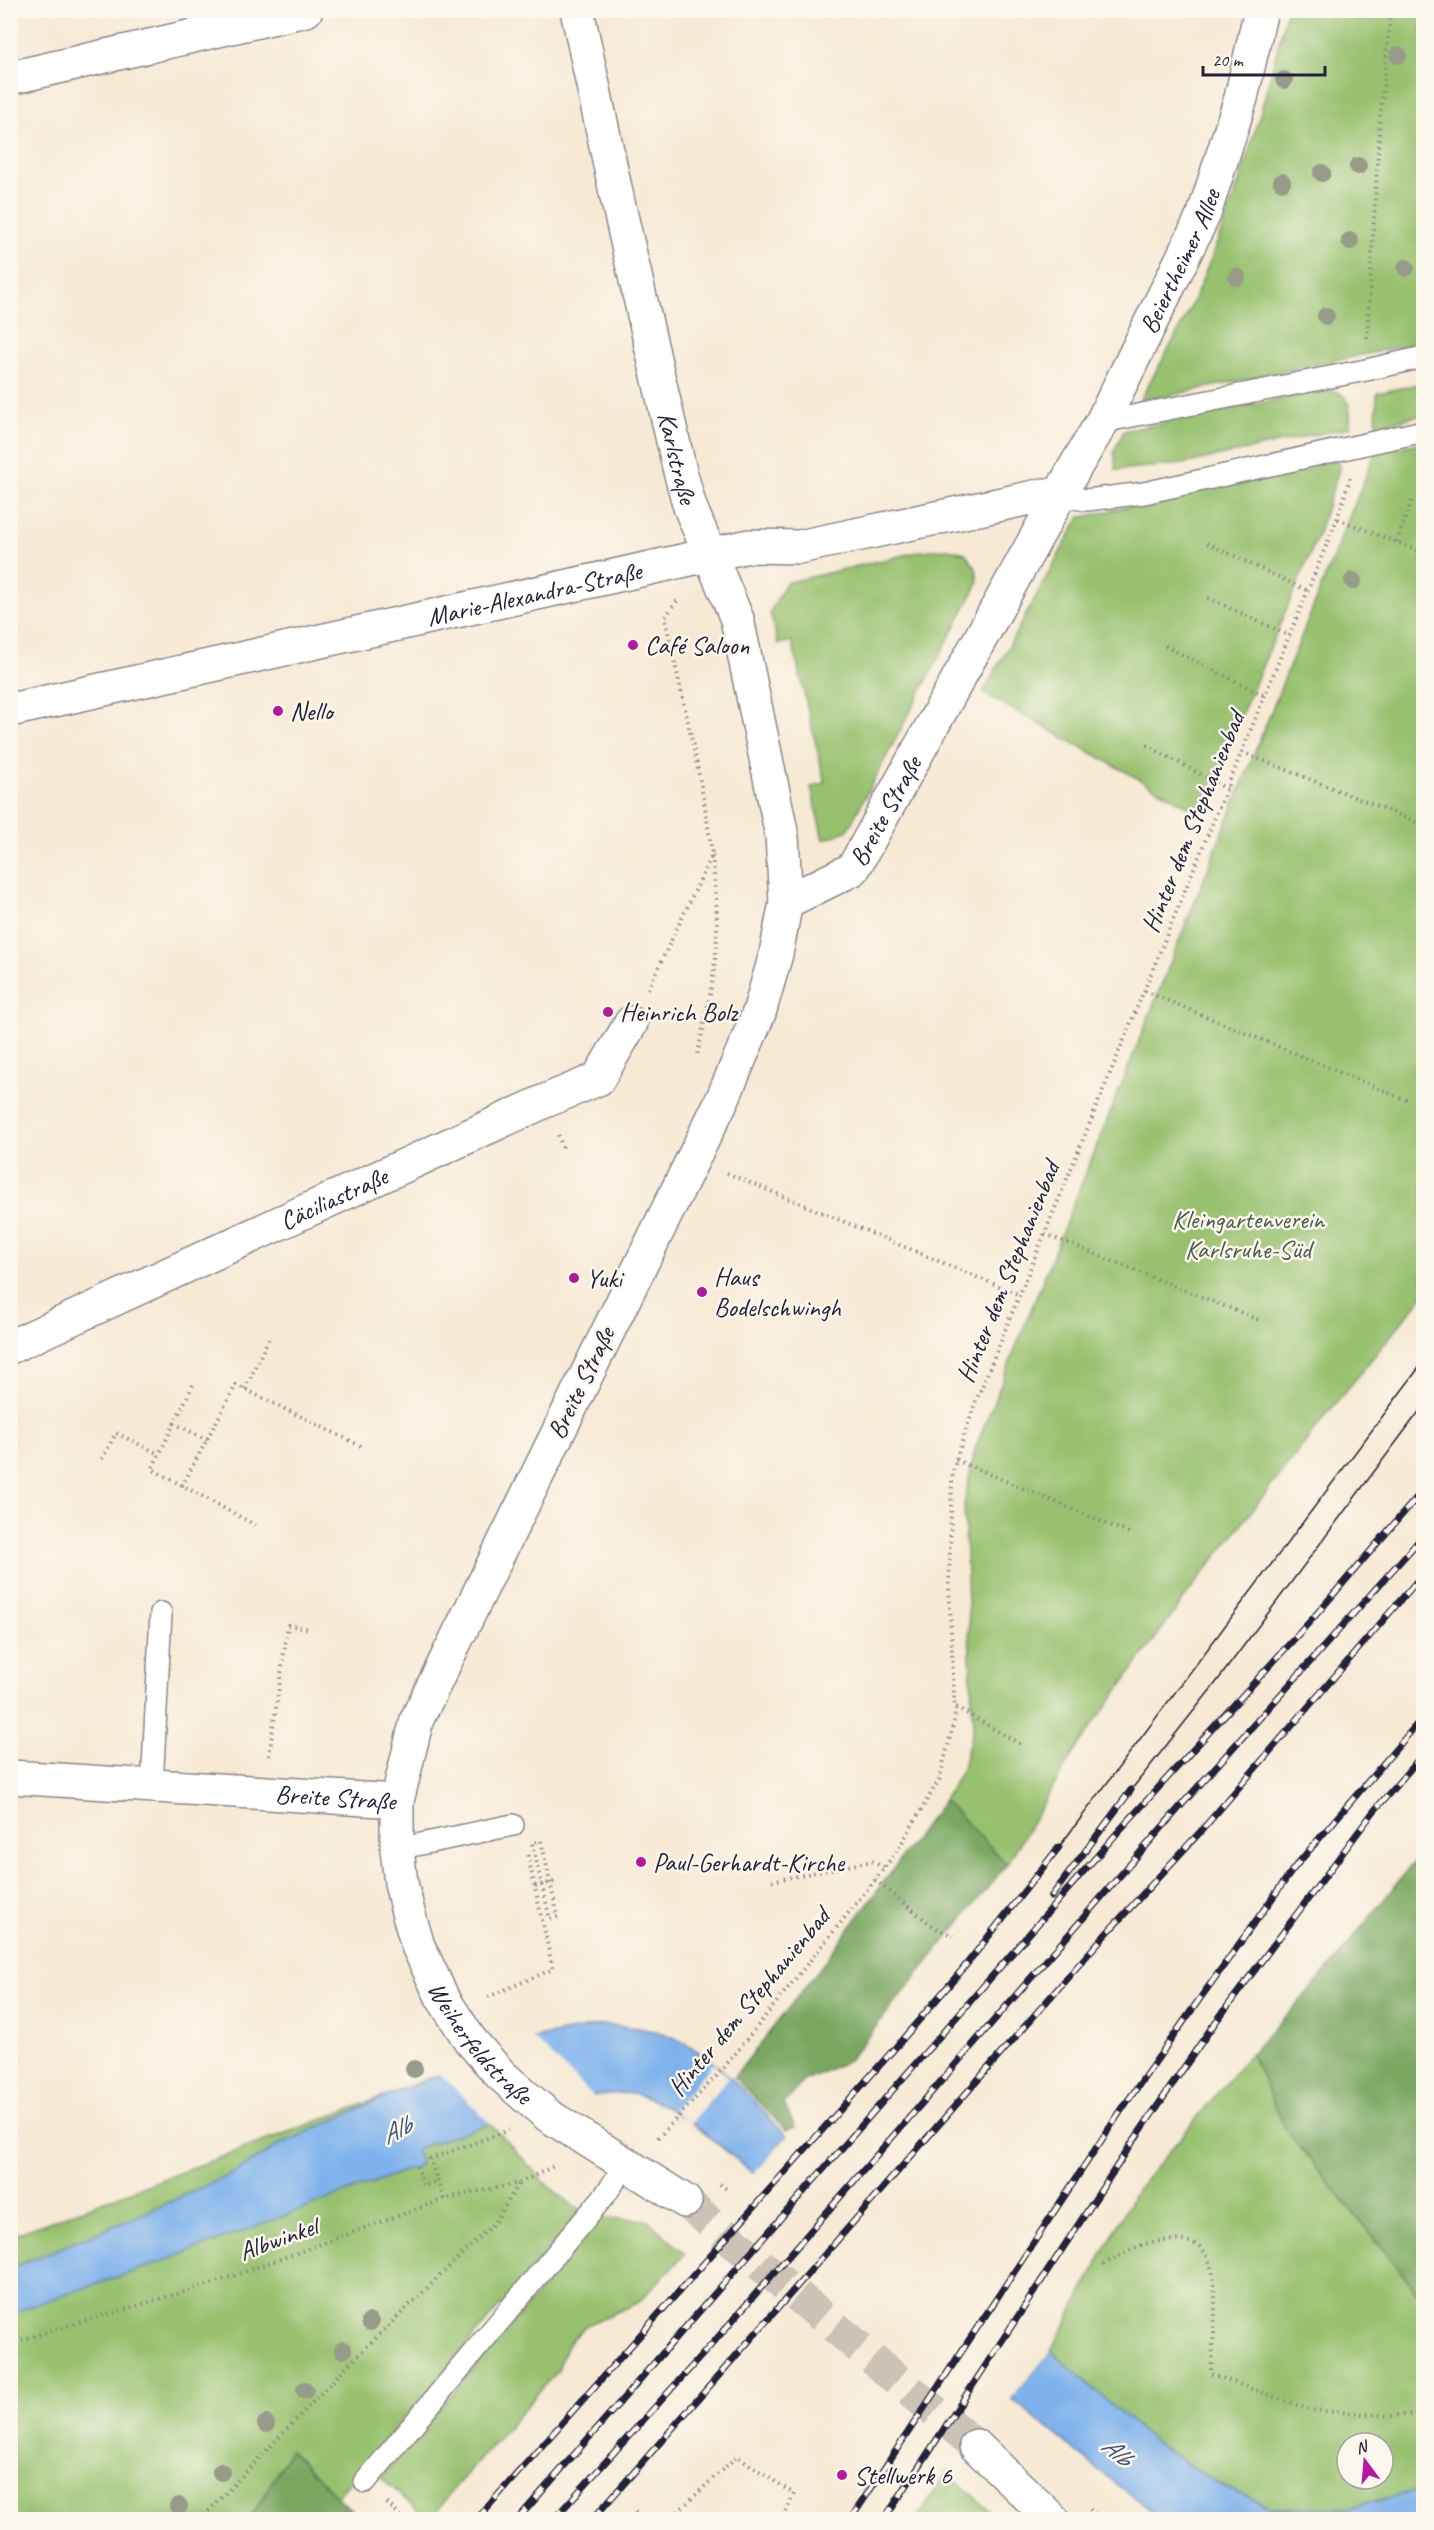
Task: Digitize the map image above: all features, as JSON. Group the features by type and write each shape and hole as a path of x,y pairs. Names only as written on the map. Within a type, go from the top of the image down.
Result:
{"street":[{"path":"10,78 306,10"},
{"name":"Karlstraße","path":"577,10 618,202 680,471 690,507 737,619 782,836 786,902"},
{"name":"Beiertheimer Allee","path":"1060,496 1102,422 1204,214 1240,98 1261,10"},
{"name":"Marie-Alexandra-Straße","path":"10,710 749,546 799,547 1044,495 1060,496"},
{"name":"Breite Straße","path":"10,1776 397,1801 417,1719 432,1684 723,1098 759,1013 776,954 786,902 853,869 1060,496"},
{"name":"Cäciliastraße","path":"10,1347 598,1078 631,1023"},
{"name":"Weiherfeldstraße","path":"397,1801 397,1849 401,1883 418,1946 442,1997 462,2029 501,2075 546,2114 685,2201"},
{"path":"976,2446 1053,2520"}],"lane":[{"path":"1102,422 1424,357"},
{"path":"1060,496 1087,500 1144,493 1424,431"},
{"path":"152,1786 161,1613"},
{"path":"397,1849 513,1825"},
{"path":"365,2482 605,2195 627,2163"}],"path":[{"path":"1366,370 1380,118 1391,10"},
{"name":"Hinter dem Stephanienbad","path":"657,2139 722,2070 875,1880 897,1851 939,1780 955,1718 949,1584 952,1478 956,1460 974,1406 1146,992 1337,519 1360,445"},
{"path":"1397,542 1412,499"},
{"path":"1337,519 1424,553"},
{"path":"1207,543 1308,591"},
{"path":"696,1059 710,1001 717,924 713,852 665,616 711,555"},
{"path":"1208,598 1290,636"},
{"path":"1165,646 1265,696"},
{"path":"1147,745 1227,789"},
{"path":"1242,752 1424,825"},
{"path":"631,1023 713,852"},
{"path":"1146,992 1411,1102"},
{"path":"692,1159 1020,1295"},
{"path":"1045,1233 1259,1320"},
{"path":"245,1389 269,1338"},
{"path":"193,1385 152,1469 258,1526"},
{"path":"182,1486 236,1385 363,1448"},
{"path":"174,1423 207,1440"},
{"path":"102,1459 116,1433 159,1454"},
{"path":"956,1460 1129,1533"},
{"path":"264,1793 288,1626 311,1629"},
{"path":"955,1706 1020,1744"},
{"path":"532,1843 550,1919 558,1917 541,1841"},
{"path":"482,2000 553,1969 527,1853"},
{"path":"772,1881 872,1861 884,1868"},
{"path":"875,1880 934,1927 953,1936"},
{"path":"535,1886 558,1881"},
{"path":"444,2199 430,2159 489,2138"},
{"name":"Albwinkel","path":"10,2343 214,2283 444,2199 519,2183 557,2165"},
{"path":"417,2166 424,2186 438,2181"},
{"path":"200,2520 348,2366 495,2222 519,2183"},
{"path":"1103,2264 1147,2243 1170,2240 1190,2242 1203,2249 1211,2267 1215,2292 1210,2373 1311,2410 1392,2416 1424,2413"},
{"path":"669,2520 737,2456 794,2494 782,2520"},
{"path":"394,2510 404,2520"},
{"path":"635,2511 646,2520"}],"green space":[{"path":"1287,10 1423,11 1423,342 1139,402 1185,318 1221,234 1268,86"},
{"path":"1423,383 1423,415 1376,425 1377,393"},
{"path":"1324,390 1339,393 1347,400 1350,427 1183,464 1116,470 1114,451 1124,431"},
{"name":"Kleingartenverein Karlsruhe-Süd","path":"1423,442 1423,1296 1328,1413 1188,1593 1077,1747 1007,1864 944,1800 963,1767 973,1729 964,1505 975,1449 1375,453"},
{"path":"1331,459 1338,461 1339,469 1318,535 1200,813 983,693 1079,518"},
{"path":"948,549 965,553 976,568 978,583 847,831 823,840 811,787 825,783 792,641 778,644 770,612 786,583 921,551"},
{"path":"944,1800 1007,1864 848,2061 803,2081 784,2104 795,2127 786,2130 734,2077 827,1959"},
{"path":"1423,1851 1423,2299 1286,2130 1251,2053 1321,1978"},
{"path":"1251,2053 1286,2130 1423,2299 1423,2489 1349,2508 1273,2508 1221,2486 1155,2443 1051,2351 1136,2191"},
{"path":"440,2075 499,2133 548,2186 581,2211 337,2497 290,2451 255,2511 246,2519 11,2520 11,2236"},
{"path":"602,2218 647,2220 685,2254 638,2303 586,2325 566,2347 558,2370 450,2493 432,2519 426,2519 381,2477"},
{"path":"290,2450 360,2519 246,2519 255,2511"},
{"path":"947,2472 998,2519 917,2519"}],"water":[{"name":"Alb","path":"601,2025 624,2026 662,2033 698,2051 730,2077 787,2136 754,2174 687,2120 642,2096 623,2093 566,2102 499,2120 421,2147 416,2150 420,2164 417,2166 153,2265 11,2313 11,2268 232,2174 281,2144 400,2090 533,2038"},
{"name":"Alb","path":"1051,2351 1155,2443 1221,2486 1273,2508 1349,2508 1423,2489 1423,2519 1164,2519 1122,2489 1011,2398"}],"pier":[{"path":"531,2036 595,2098 492,2125 438,2072"},
{"path":"713,2063 729,2077 690,2124 673,2110"},
{"path":"789,2134 789,2138 756,2176 752,2176"},
{"path":"1048,2349 1051,2351 1009,2401 1009,2396"}],"tunnel":[{"path":"685,2201 976,2446"}],"tram line":[{"path":"1059,1847 1424,1361"},
{"path":"1131,1790 1215,1684 1424,1405"}],"railway":[{"path":"517,2520 1118,1832 1314,1617 1424,1489"},
{"path":"553,2520 712,2344 1186,1800 1424,1535"},
{"path":"592,2520 1104,1936 1201,1831 1424,1573"},
{"path":"850,2520 1122,2109 1201,1997 1294,1868 1424,1716"},
{"path":"884,2520 1132,2143 1212,2027 1374,1811 1424,1753"},
{"path":"1051,1897 1131,1790"},
{"path":"476,2520 895,2048 962,1970 1059,1847"}],"place":[{"name":"Café Saloon","path":"633,645"},
{"name":"Nello","path":"278,711"},
{"name":"Heinrich Bolz","path":"608,1012"},
{"name":"Yuki","path":"574,1278"},
{"name":"Haus Bodelschwingh","path":"702,1292"},
{"name":"Paul-Gerhardt-Kirche","path":"641,1862"},
{"name":"Stellwerk 6","path":"842,2475"}]}
